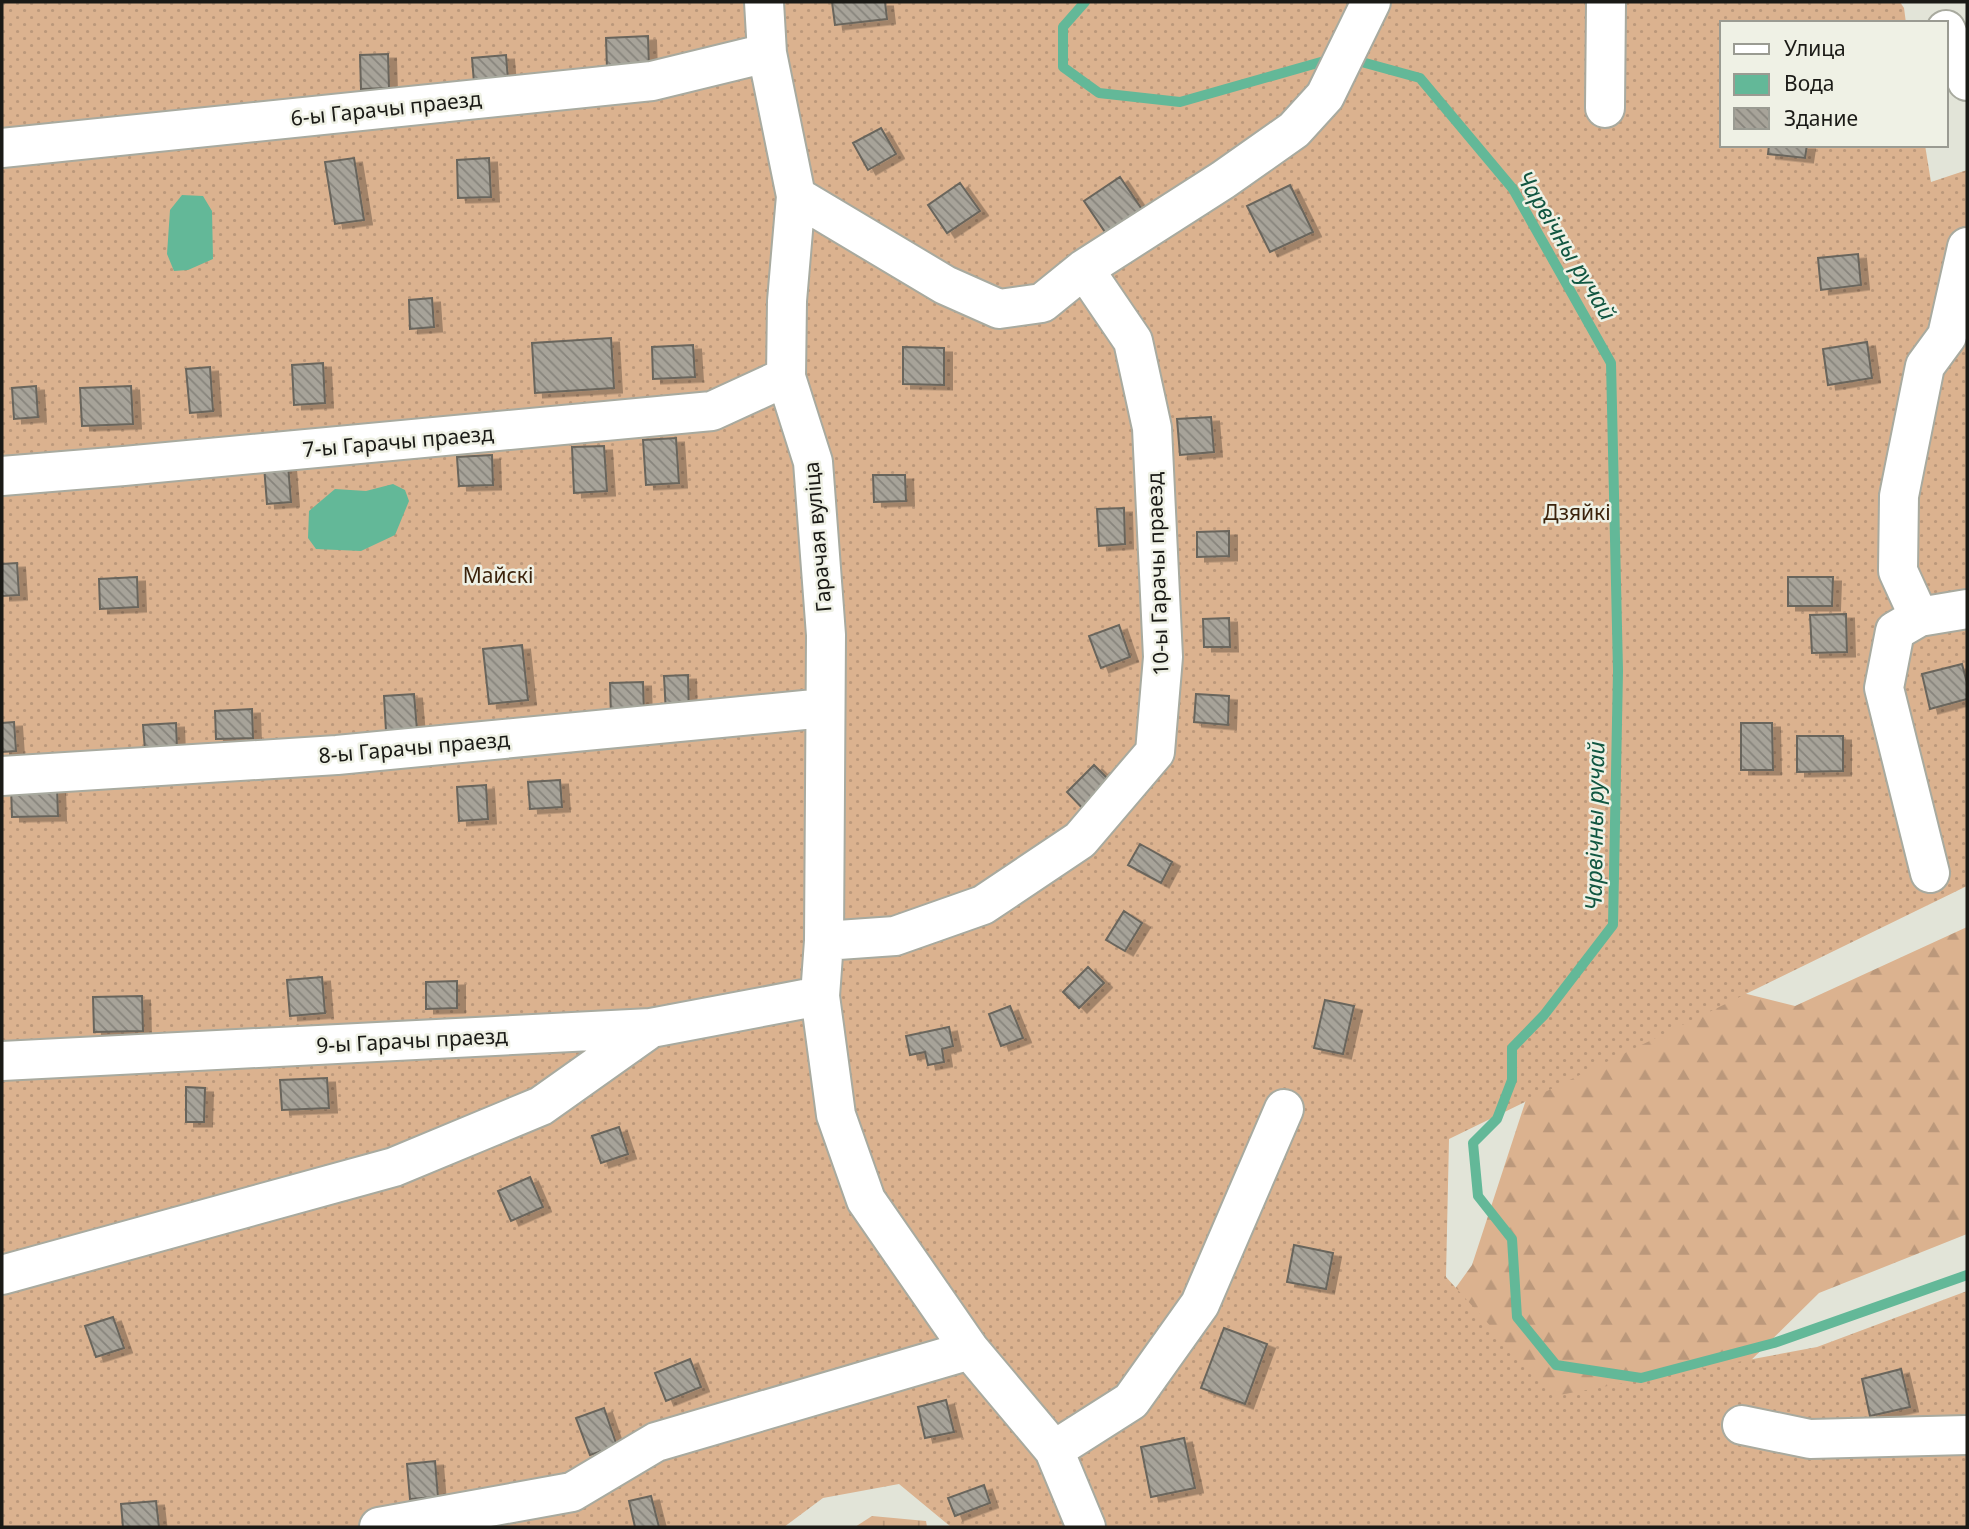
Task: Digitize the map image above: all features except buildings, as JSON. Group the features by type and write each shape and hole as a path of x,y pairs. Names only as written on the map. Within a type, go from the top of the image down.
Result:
{"street":[{"name":"Гарачая вуліца","path":"764,2 767,53 796,195 787,301 786,377 813,462 825,635 824,941 820,996 836,1115 866,1200 971,1350 1054,1450 1086,1527"},
{"path":"796,195 944,285 999,309 1042,303 1084,269 1223,180 1294,130 1325,96 1371,2"},
{"path":"1605,108 1606,2"},
{"path":"1934,2 1942,21"},
{"path":"1949,2 1967,15"},
{"path":"1948,35 1967,80"},
{"name":"6-ы Гарачы праезд","path":"2,148 652,81 767,53"},
{"path":"1919,617 1898,571 1899,496 1925,366 1947,336 1967,247"},
{"name":"10-ы Гарачы праезд","path":"824,941 895,936 983,905 1080,840 1155,752 1163,657 1152,428 1133,341 1084,269"},
{"name":"7-ы Гарачы праезд","path":"2,476 712,411 786,377"},
{"path":"1930,873 1884,688 1895,631 1919,617 1967,609"},
{"name":"8-ы Гарачы праезд","path":"2,776 337,755 825,708"},
{"name":"9-ы Гарачы праезд","path":"2,1061 651,1028 820,996"},
{"path":"2,1275 394,1167 541,1106 651,1028"},
{"path":"1054,1450 1131,1401 1200,1304 1284,1109"},
{"path":"379,1527 572,1492 656,1442 971,1350"},
{"path":"1742,1425 1810,1439 1967,1435"}],"green space":[{"path":"2,2 1900,2 1906,21 1720,21 1720,147 1925,147 1931,182 1967,170 1967,886 1449,1139 1446,1277 1554,1396 1817,1347 1967,1291 1967,1527 951,1527 899,1484 823,1498 784,1527 2,1527"},
{"path":"1967,927 1967,1234 1819,1293 1726,1385 1596,1449 1432,1321 1472,1265 1537,1066 1695,981 1795,1006"},
{"path":"872,1516 926,1521 927,1527 855,1527"}],"water":[{"path":"182,195 203,196 212,211 213,259 188,270 174,271 167,254 170,210"},
{"path":"393,484 405,490 409,501 395,535 361,551 316,549 308,538 309,511 335,489 366,491"}],"waterway":[{"name":"Чарвічны ручай","path":"1085,2 1063,27 1063,67 1099,93 1180,102 1328,60"},
{"name":"Чарвічны ручай","path":"1358,61 1420,78 1513,189 1611,363 1618,671 1613,925 1544,1015 1512,1048 1512,1080 1497,1119 1473,1143 1478,1196 1512,1239 1517,1317 1556,1365 1641,1378 1774,1343 1967,1275"}],"park label":[{"name":"Дзяйкі","path":"1577,512"},
{"name":"Майскі","path":"498,575"}]}
